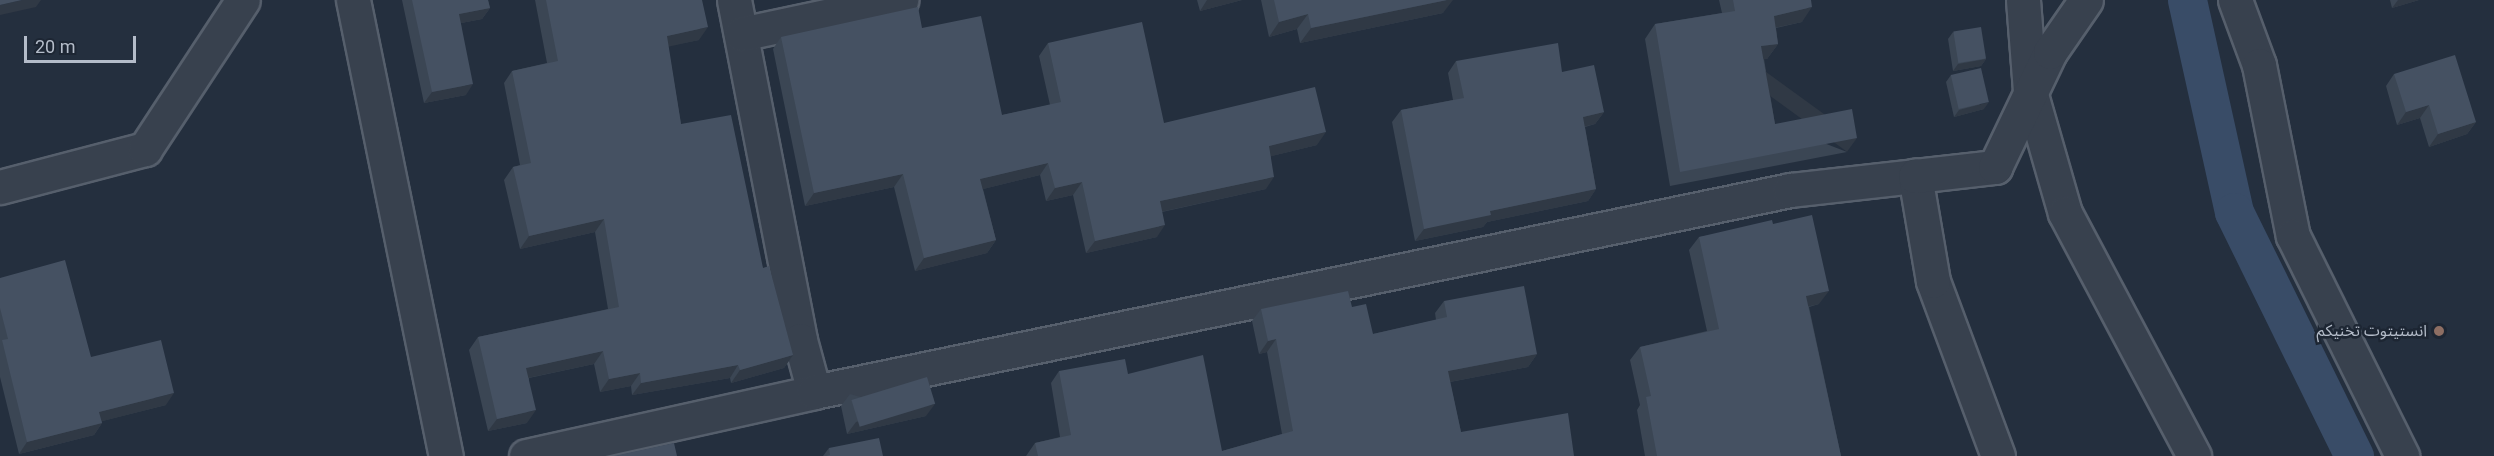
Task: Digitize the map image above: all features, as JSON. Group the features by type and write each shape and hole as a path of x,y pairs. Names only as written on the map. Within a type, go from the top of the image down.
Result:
{"street":[{"path":"0,187 145,149 243,0"},
{"path":"352,0 446,456"},
{"path":"734,0 800,340 814,392"},
{"path":"741,34 901,0"},
{"path":"2023,0 2030,91 2065,213 2194,456"},
{"path":"526,456 814,392 1791,190 1995,167 2050,52 2086,0"},
{"path":"2235,0 2259,65 2293,236 2403,456"},
{"path":"1915,176 1933,281 1998,456"}],"building":[{"path":"0,0 22,0 0,5"},
{"path":"412,0 488,0 490,8 459,14 473,84 432,92"},
{"path":"546,0 702,0 708,27 667,36 681,124 731,115 763,268 769,266 793,355 740,370 738,365 641,383 640,373 609,379 603,351 526,368 536,410 497,419 478,337 619,307 604,219 529,236 513,167 531,163 512,71 558,61"},
{"path":"1274,0 1447,0 1311,28 1308,14 1279,22"},
{"path":"1733,0 1811,0 1812,7 1774,16 1778,44 1761,46 1775,124 1852,109 1857,138 1680,172 1655,24 1735,11"},
{"path":"918,7 922,28 981,16 1002,115 1061,102 1048,43 1142,22 1164,123 1315,87 1326,132 1269,146 1274,177 1160,201 1165,225 1095,241 1082,182 1055,188 1048,163 980,179 996,240 924,258 903,174 814,193 781,37"},
{"path":"1981,27 1986,59 1958,63 1953,31"},
{"path":"1558,43 1562,72 1594,65 1604,112 1583,117 1596,189 1490,211 1491,215 1424,229 1401,110 1464,98 1456,61"},
{"path":"2455,55 2476,122 2438,134 2429,105 2406,112 2394,74"},
{"path":"1981,68 1989,102 1959,109 1951,75"},
{"path":"1812,215 1829,291 1806,296 1841,456 1657,456 1646,397 1651,396 1640,347 1719,329 1699,237 1772,220 1773,224"},
{"path":"65,260 91,357 161,340 174,393 99,412 102,423 27,442 2,340 8,339 0,308 0,278"},
{"path":"1524,286 1537,354 1448,371 1461,432 1568,413 1574,456 1038,456 1035,443 1071,435 1059,371 1125,359 1128,374 1203,355 1222,451 1293,431 1276,339 1268,341 1261,309 1348,291 1352,307 1366,304 1373,334 1447,317 1444,301"},
{"path":"927,377 935,404 860,427 851,400"},
{"path":"879,438 883,456 826,456 830,455 829,448"},
{"path":"674,443 677,456 614,456"}],"waterway":[{"path":"2187,0 2234,212 2354,456"}],"place":[{"name":"انستیتوت تخنیکم","path":"2439,331"}]}
